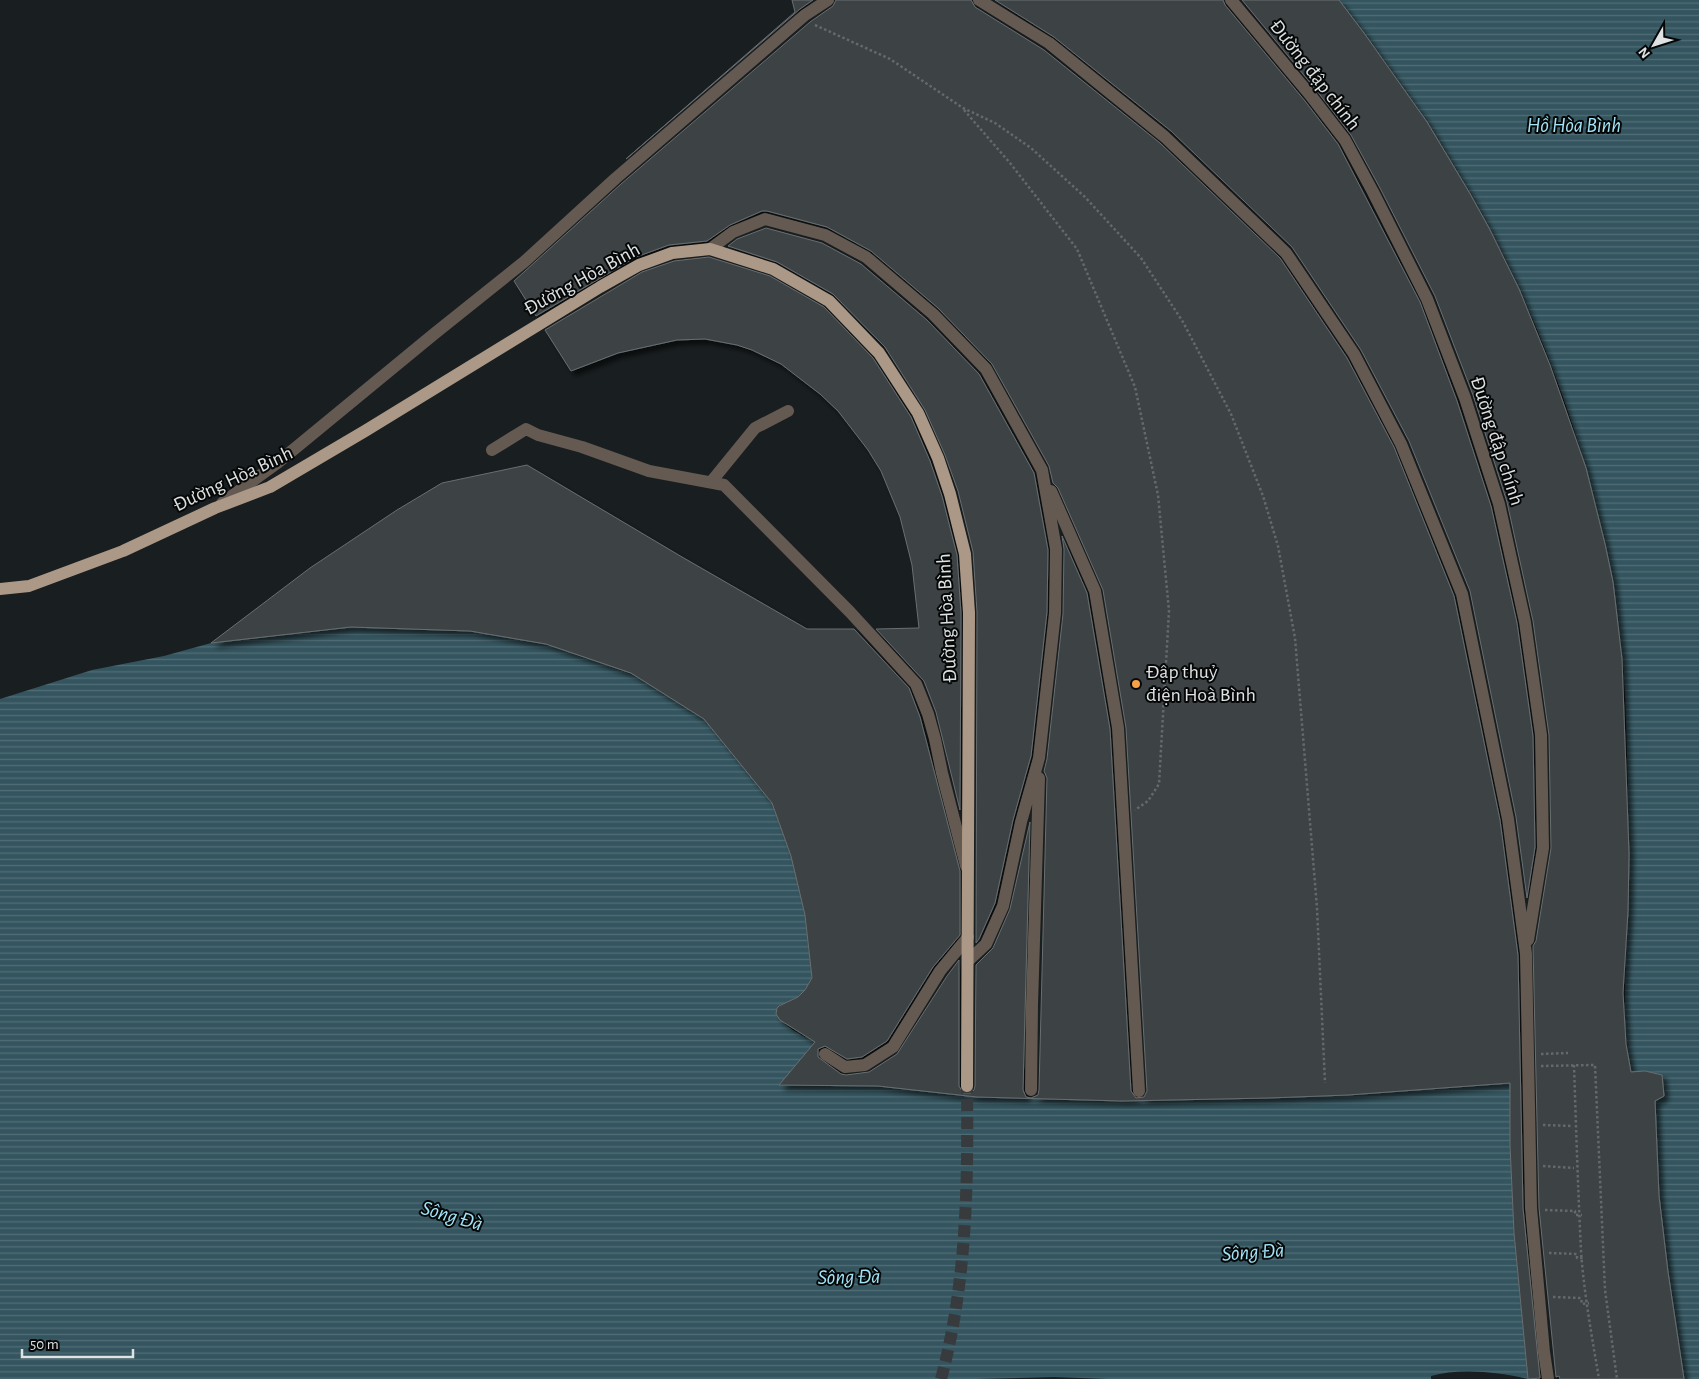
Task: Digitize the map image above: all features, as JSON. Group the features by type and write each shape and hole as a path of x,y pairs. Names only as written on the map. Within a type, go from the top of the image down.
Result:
{"main road":[{"name":"Đường Hòa Bình","path":"0,589 29,586 123,551 215,508 270,486 365,431 639,265 672,253 710,250 774,269 829,301 879,353 918,413 938,458 950,494 964,554 970,613 967,1086"}],"street":[{"path":"215,508 276,464 524,262 616,178 800,19 828,0"},
{"path":"978,0 1049,43 1165,137 1286,253 1354,354 1400,444 1462,594 1508,819 1526,954 1531,1210 1548,1379"},
{"name":"Đường đập chính","path":"1231,0 1311,96 1339,133 1373,192 1427,299 1465,398 1499,504 1525,622 1541,735 1543,848 1526,954"},
{"path":"710,250 733,232 765,219 825,235 866,257 933,314 986,369 1042,470 1094,591 1118,728 1139,1091"},
{"path":"710,482 755,428 788,412"},
{"path":"492,450 526,429 538,435 582,447 649,471 724,485 850,612 916,684 928,714 935,739 968,873"},
{"path":"1031,1090 1039,758 1055,613 1056,586 1056,549 1042,470"},
{"path":"968,961 986,944 1003,906 1039,758"},
{"path":"825,1054 845,1067 865,1064 893,1047 940,971 968,937"}],"path":[{"path":"800,19 890,59 963,108 995,123 1031,148 1085,197 1141,258 1183,322 1230,414 1263,496 1278,546 1295,638 1317,908 1325,1083"},
{"path":"963,108 1010,162 1077,249 1135,386 1158,495 1169,611 1158,784 1148,801 1124,818"},
{"path":"1527,1056 1568,1053"},
{"path":"1574,1065 1582,1252 1590,1325 1599,1379"},
{"path":"1555,1066 1595,1065 1605,1290 1616,1379"},
{"path":"1529,1125 1572,1126"},
{"path":"1530,1165 1574,1168"},
{"path":"1531,1210 1575,1211 1575,1215 1582,1215"},
{"path":"1535,1253 1577,1254 1577,1258 1584,1258"},
{"path":"1539,1297 1581,1298 1582,1304 1589,1303"}],"water":[{"name":"Hồ Hòa Bình","path":"1339,0 1699,0 1699,1379 1684,1379 1668,1272 1659,1196 1655,1101 1664,1096 1662,1075 1645,1071 1632,1073 1628,1052 1625,1011 1628,908 1628,775 1625,695 1619,631 1609,565 1594,499 1575,434 1553,370 1527,307 1499,247 1468,190 1423,117 1374,46"},
{"name":"Sông Đà","path":"351,627 470,631 546,644 631,673 704,719 772,803 791,856 805,915 812,978 798,997 779,1006 777,1011 778,1017 789,1027 815,1042 780,1085 878,1086 977,1097 1122,1101 1348,1095 1510,1083 1510,1145 1514,1233 1528,1379 1505,1374 1454,1372 1431,1376 1431,1379 1108,1379 1054,1377 977,1379 0,1379 0,699 92,670 164,656 211,643"}],"building":[{"path":"792,0 813,0 800,9 626,159 795,12"},
{"name":"Đập thuỷ điện Hoà Bình","path":"836,0 971,0 975,7 1044,50 1160,143 1280,258 1347,358 1394,447 1454,596 1500,820 1518,955 1523,1208 1540,1378 1528,1379 1514,1233 1510,1145 1510,1083 1348,1095 1122,1101 977,1097 878,1086 779,1085 815,1042 780,1020 776,1014 779,1006 798,997 805,990 812,978 805,915 791,856 772,803 704,719 631,673 546,644 470,631 351,627 211,643 310,568 397,510 442,483 527,465 807,629 854,629 909,688 920,717 960,871 960,935 933,967 887,1041 862,1057 847,1059 825,1046 818,1049 818,1057 841,1074 846,1075 869,1072 897,1054 959,960 959,1086 963,1093 971,1093 974,1090 976,965 993,948 1010,909 1030,822 1023,1090 1026,1097 1031,1098 1038,1095 1039,1090 1047,778 1044,771 1047,759 1063,614 1064,549 1062,536 1087,593 1110,729 1131,1091 1136,1098 1144,1097 1147,1091 1126,728 1103,590 1058,488 1053,483 1049,466 992,364 938,308 871,251 827,227 767,211 762,211 730,225 707,241 669,245 636,257 536,316 514,281 621,184 810,22 833,6"},
{"path":"995,0 1223,0 1225,5 1305,101 1338,144 1420,302 1457,401 1491,506 1517,623 1533,736 1535,847 1527,898 1516,817 1470,591 1409,441 1361,350 1292,247 1171,131 1054,37"},
{"path":"1242,0 1339,0 1364,33 1427,122 1489,228 1519,289 1550,365 1586,468 1613,582 1622,659 1629,854 1623,993 1626,1044 1631,1072 1645,1071 1662,1075 1664,1096 1655,1101 1659,1196 1684,1379 1560,1379 1559,1376 1556,1377 1539,1208 1533,946 1536,941 1551,848 1549,735 1533,621 1507,502 1473,395 1435,296 1380,188 1351,135"},
{"path":"766,228 822,243 861,264 927,320 979,374 1034,473 1048,550 1047,612 1031,756 1013,820 995,903 976,943 977,612 973,552 958,491 945,455 925,410 885,347 833,294 777,262 728,246 737,239"},
{"path":"709,257 770,276 824,307 873,358 911,417 930,461 942,496 957,555 961,613 960,810 936,712 924,681 876,629 919,628 912,565 900,517 881,471 868,450 838,411 820,394 781,364 737,345 705,339 677,340 618,353 571,371 545,330 642,272 674,261"}],"tunnel":[{"path":"941,1379 950,1343 961,1270 966,1196 967,1086"}],"place":[{"name":"Đập thuỷ điện Hoà Bình","path":"1136,684"}]}
